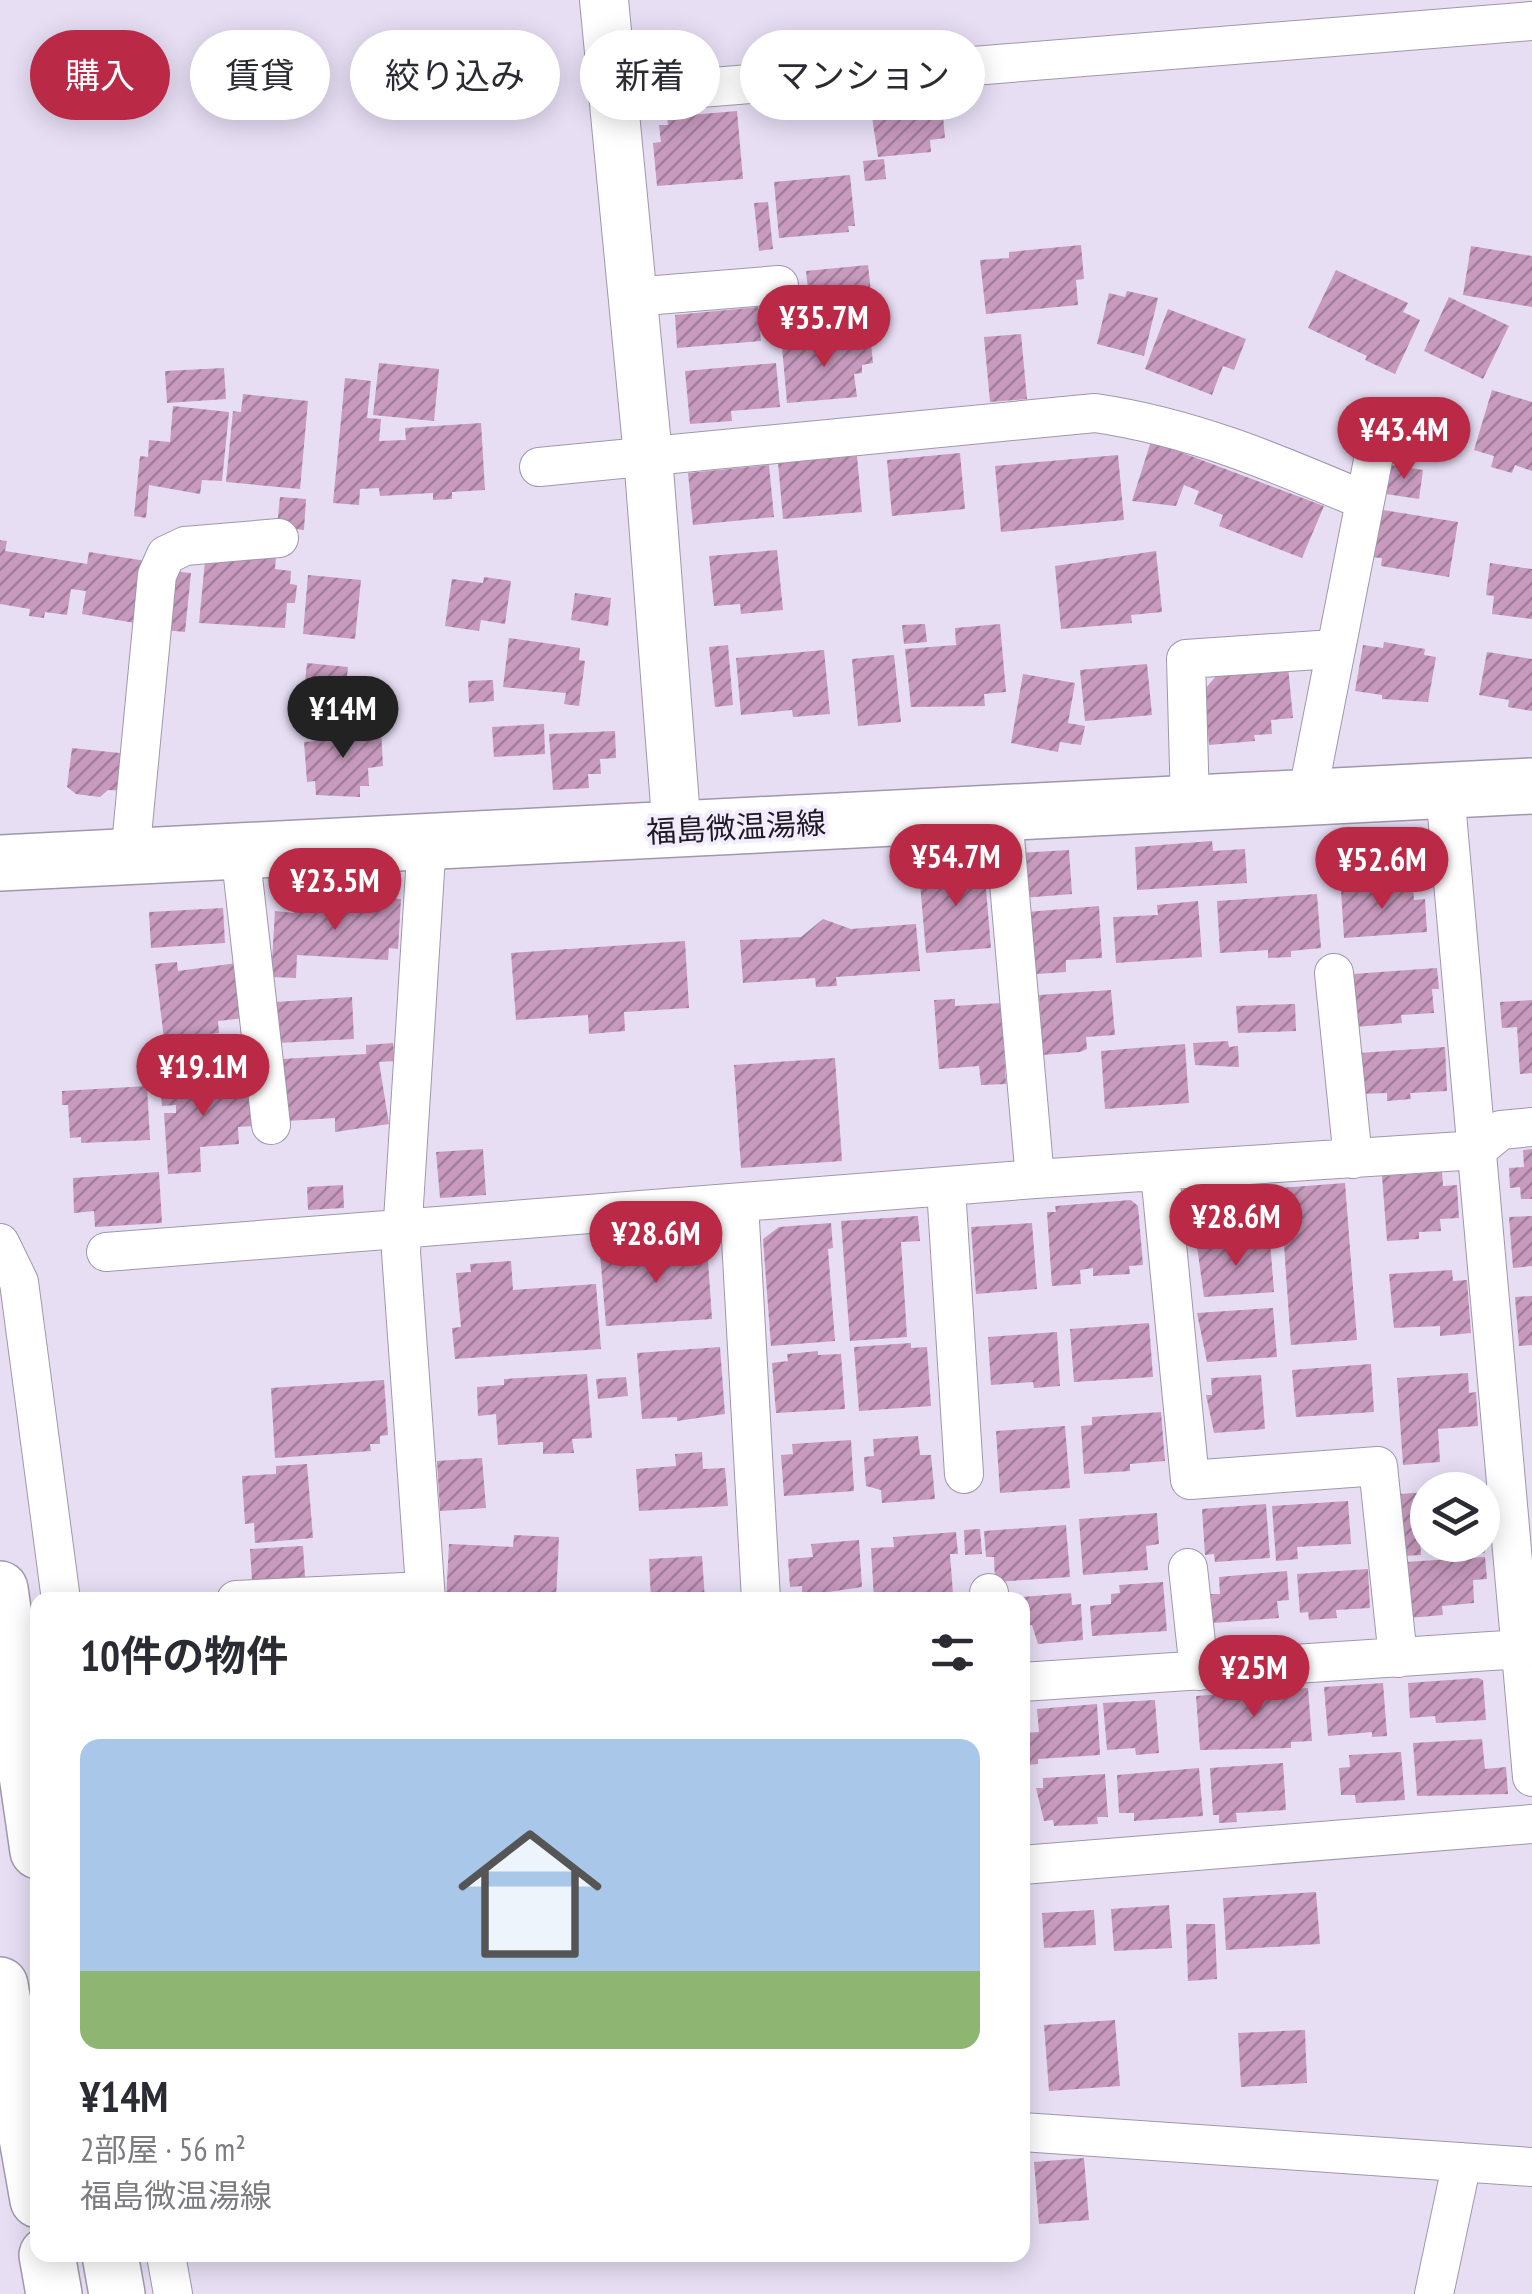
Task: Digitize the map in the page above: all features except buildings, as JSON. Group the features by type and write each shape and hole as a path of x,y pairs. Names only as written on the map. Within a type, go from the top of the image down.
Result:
{"main road":[{"name":"福島微温湯線","path":"0,863 1532,786"},
{"path":"0,1589 30,1795"},
{"path":"0,1985 30,2155"},
{"path":"48,2262 54,2294"},
{"path":"111,2262 117,2294"}],"street":[{"path":"604,0 607,30"},
{"path":"720,87 1532,21"},
{"path":"615,120 648,456 677,831"},
{"path":"632,297 779,284"},
{"path":"540,467 1095,413 1159,422 1225,442 1363,500"},
{"path":"1307,797 1332,650 1379,430"},
{"path":"130,856 157,575 166,554 185,546 278,538"},
{"path":"1190,804 1186,659 1332,650"},
{"path":"1446,791 1532,1778"},
{"path":"1004,815 1036,1179"},
{"path":"426,1592 403,1226 427,840"},
{"path":"240,850 270,1124"},
{"path":"1334,973 1353,1159"},
{"path":"106,1252 403,1226 1477,1150 1500,1130 1532,1127"},
{"path":"1160,1173 1190,1480 1378,1466 1398,1658"},
{"path":"946,1188 964,1474"},
{"path":"739,1203 760,1592"},
{"path":"0,1242 19,1282 59,1592"},
{"path":"1188,1568 1199,1671"},
{"path":"1030,1682 1520,1649"},
{"path":"1030,1864 1532,1824"},
{"path":"1030,2133 1532,2167"},
{"path":"1434,2294 1462,2162"},
{"path":"167,2262 173,2294"}]}
